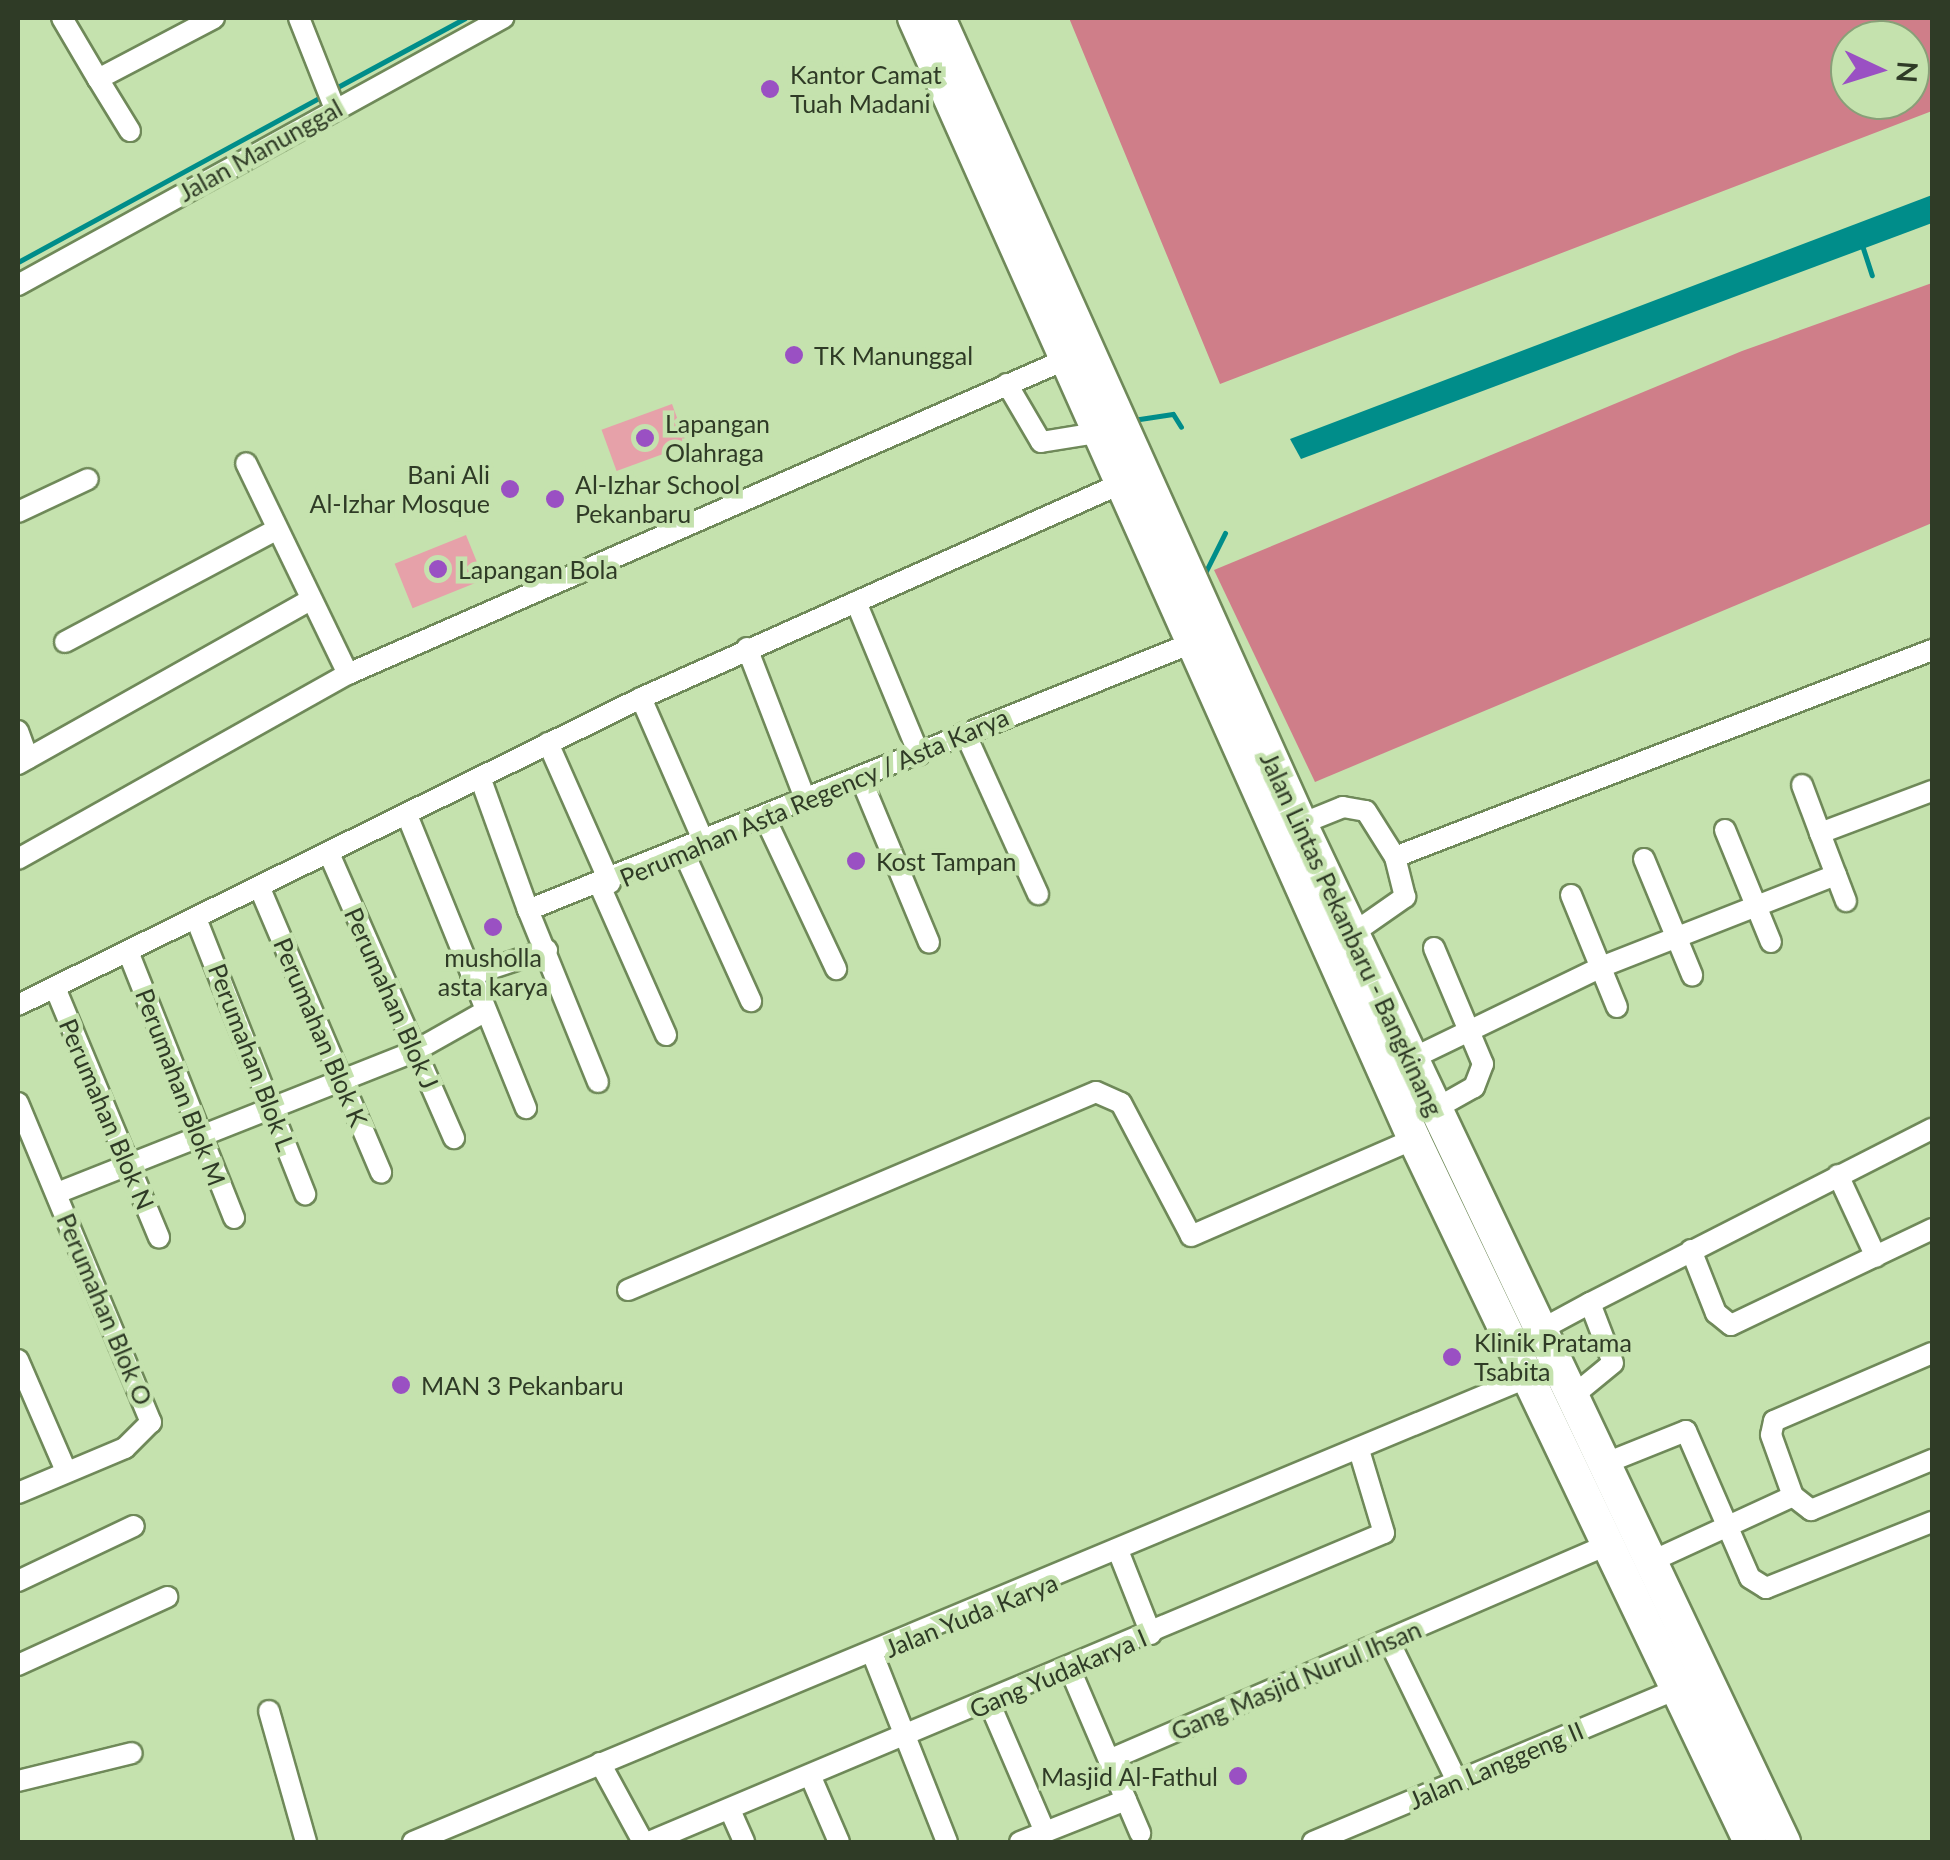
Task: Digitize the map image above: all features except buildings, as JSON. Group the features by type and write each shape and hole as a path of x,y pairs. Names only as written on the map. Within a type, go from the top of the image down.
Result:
{"highway":[{"name":"Jalan Lintas Pekanbaru - Bangkinang","path":"914,18 941,41 1062,361 1414,1139 1526,1378 1680,1688 1750,1842"},
{"name":"Jalan Lintas Pekanbaru - Bangkinang","path":"960,98 1784,1842"}],"street":[{"path":"62,18 130,131"},
{"path":"98,79 214,18"},
{"path":"299,18 335,109"},
{"name":"Jalan Manunggal","path":"18,285 503,18"},
{"path":"18,858 348,674 1062,361"},
{"path":"1007,384 1041,442 1097,433"},
{"path":"246,463 307,602 348,674"},
{"path":"18,512 88,479"},
{"path":"18,1005 331,858 641,698 1120,484"},
{"path":"65,642 276,530"},
{"path":"18,731 23,761 307,602"},
{"path":"856,602 918,754"},
{"name":"Perumahan Asta Regency / Asta Karya","path":"528,910 605,884 1192,643"},
{"path":"747,648 806,801"},
{"path":"1395,858 1932,650"},
{"path":"641,698 704,842"},
{"path":"965,733 1038,894"},
{"path":"548,743 666,1035"},
{"path":"861,779 929,942"},
{"path":"481,780 528,910 570,1002 598,1082"},
{"path":"1802,785 1846,901"},
{"path":"1820,833 1932,791"},
{"path":"1300,824 1344,807 1366,810 1395,858 1405,897 1352,934"},
{"path":"765,818 836,969"},
{"path":"408,820 526,1108"},
{"path":"1725,830 1771,942"},
{"path":"683,851 751,1001"},
{"name":"Perumahan Blok J","path":"331,858 454,1138"},
{"path":"1644,859 1692,975"},
{"path":"1412,1058 1600,967 1836,875"},
{"name":"Perumahan Blok K","path":"261,892 381,1173"},
{"path":"1571,895 1617,1008"},
{"name":"Perumahan Blok L","path":"197,921 305,1194"},
{"path":"1434,948 1470,1028 1481,1076 1435,1109"},
{"path":"471,975 546,950"},
{"name":"Perumahan Blok M","path":"129,954 198,1136 234,1218"},
{"name":"Perumahan Blok N","path":"56,990 125,1166 160,1237"},
{"path":"56,1193 273,1110 415,1050 486,1011"},
{"path":"628,1290 1096,1092 1121,1102 1190,1236 1414,1139"},
{"name":"Perumahan Blok O","path":"18,1103 151,1422 141,1438 66,1471"},
{"path":"1542,1329 1932,1128"},
{"path":"1838,1175 1876,1258"},
{"path":"1691,1250 1716,1313 1731,1325 1932,1229"},
{"path":"1574,1395 1613,1363 1590,1304"},
{"path":"1932,1353 1774,1421 1793,1496 1811,1510 1932,1460"},
{"path":"18,1360 66,1471 18,1493"},
{"name":"Jalan Yuda Karya","path":"413,1842 1120,1553 1526,1378"},
{"path":"1606,1463 1669,1431 1692,1436 1750,1578 1766,1588 1932,1522"},
{"name":"Gang Yudakarya I","path":"600,1763 646,1842 730,1810 1384,1533 1359,1450"},
{"path":"1652,1561 1793,1496"},
{"path":"18,1581 134,1526"},
{"name":"Gang Masjid Nurul Ihsan","path":"1109,1760 1607,1545"},
{"path":"1120,1553 1151,1634"},
{"path":"18,1665 167,1596"},
{"path":"1389,1642 1457,1781"},
{"path":"874,1655 946,1842"},
{"path":"1069,1667 1140,1833"},
{"name":"Jalan Langgeng II","path":"1314,1842 1680,1688"},
{"path":"989,1702 1045,1832"},
{"path":"268,1710 306,1842"},
{"path":"18,1782 132,1753"},
{"path":"810,1775 839,1842"},
{"path":"1020,1842 1126,1800"},
{"path":"730,1810 744,1842"}],"shaded area":[{"path":"1069,18 1932,18 1930,112 1930,20 1830,20 1830,120 1909,120 1220,384"},
{"path":"1932,283 1932,523 1315,782 1214,570 1742,351"},
{"name":"Lapangan Olahraga","path":"672,404 687,445 617,471 602,430"},
{"name":"Lapangan Bola","path":"466,535 484,580 413,608 395,564"}],"water":[{"path":"1932,195 1932,223 1301,459 1290,439"}],"waterway":[{"path":"332,90 465,18"},
{"path":"18,262 322,96"},
{"path":"1861,242 1872,275"},
{"path":"1133,420 1173,414 1181,427"},
{"path":"1204,575 1225,533"}],"place":[{"name":"Kantor Camat Tuah Madani","path":"770,89"},
{"name":"TK Manunggal","path":"794,355"},
{"name":"Lapangan Olahraga","path":"645,438"},
{"name":"Bani Ali Al-Izhar Mosque","path":"510,489"},
{"name":"Al-Izhar School Pekanbaru","path":"555,499"},
{"name":"Lapangan Bola","path":"438,569"},
{"name":"Kost Tampan","path":"856,861"},
{"name":"musholla asta karya","path":"493,927"},
{"name":"Klinik Pratama Tsabita","path":"1452,1357"},
{"name":"MAN 3 Pekanbaru","path":"401,1385"},
{"name":"Masjid Al-Fathul","path":"1238,1776"}]}
